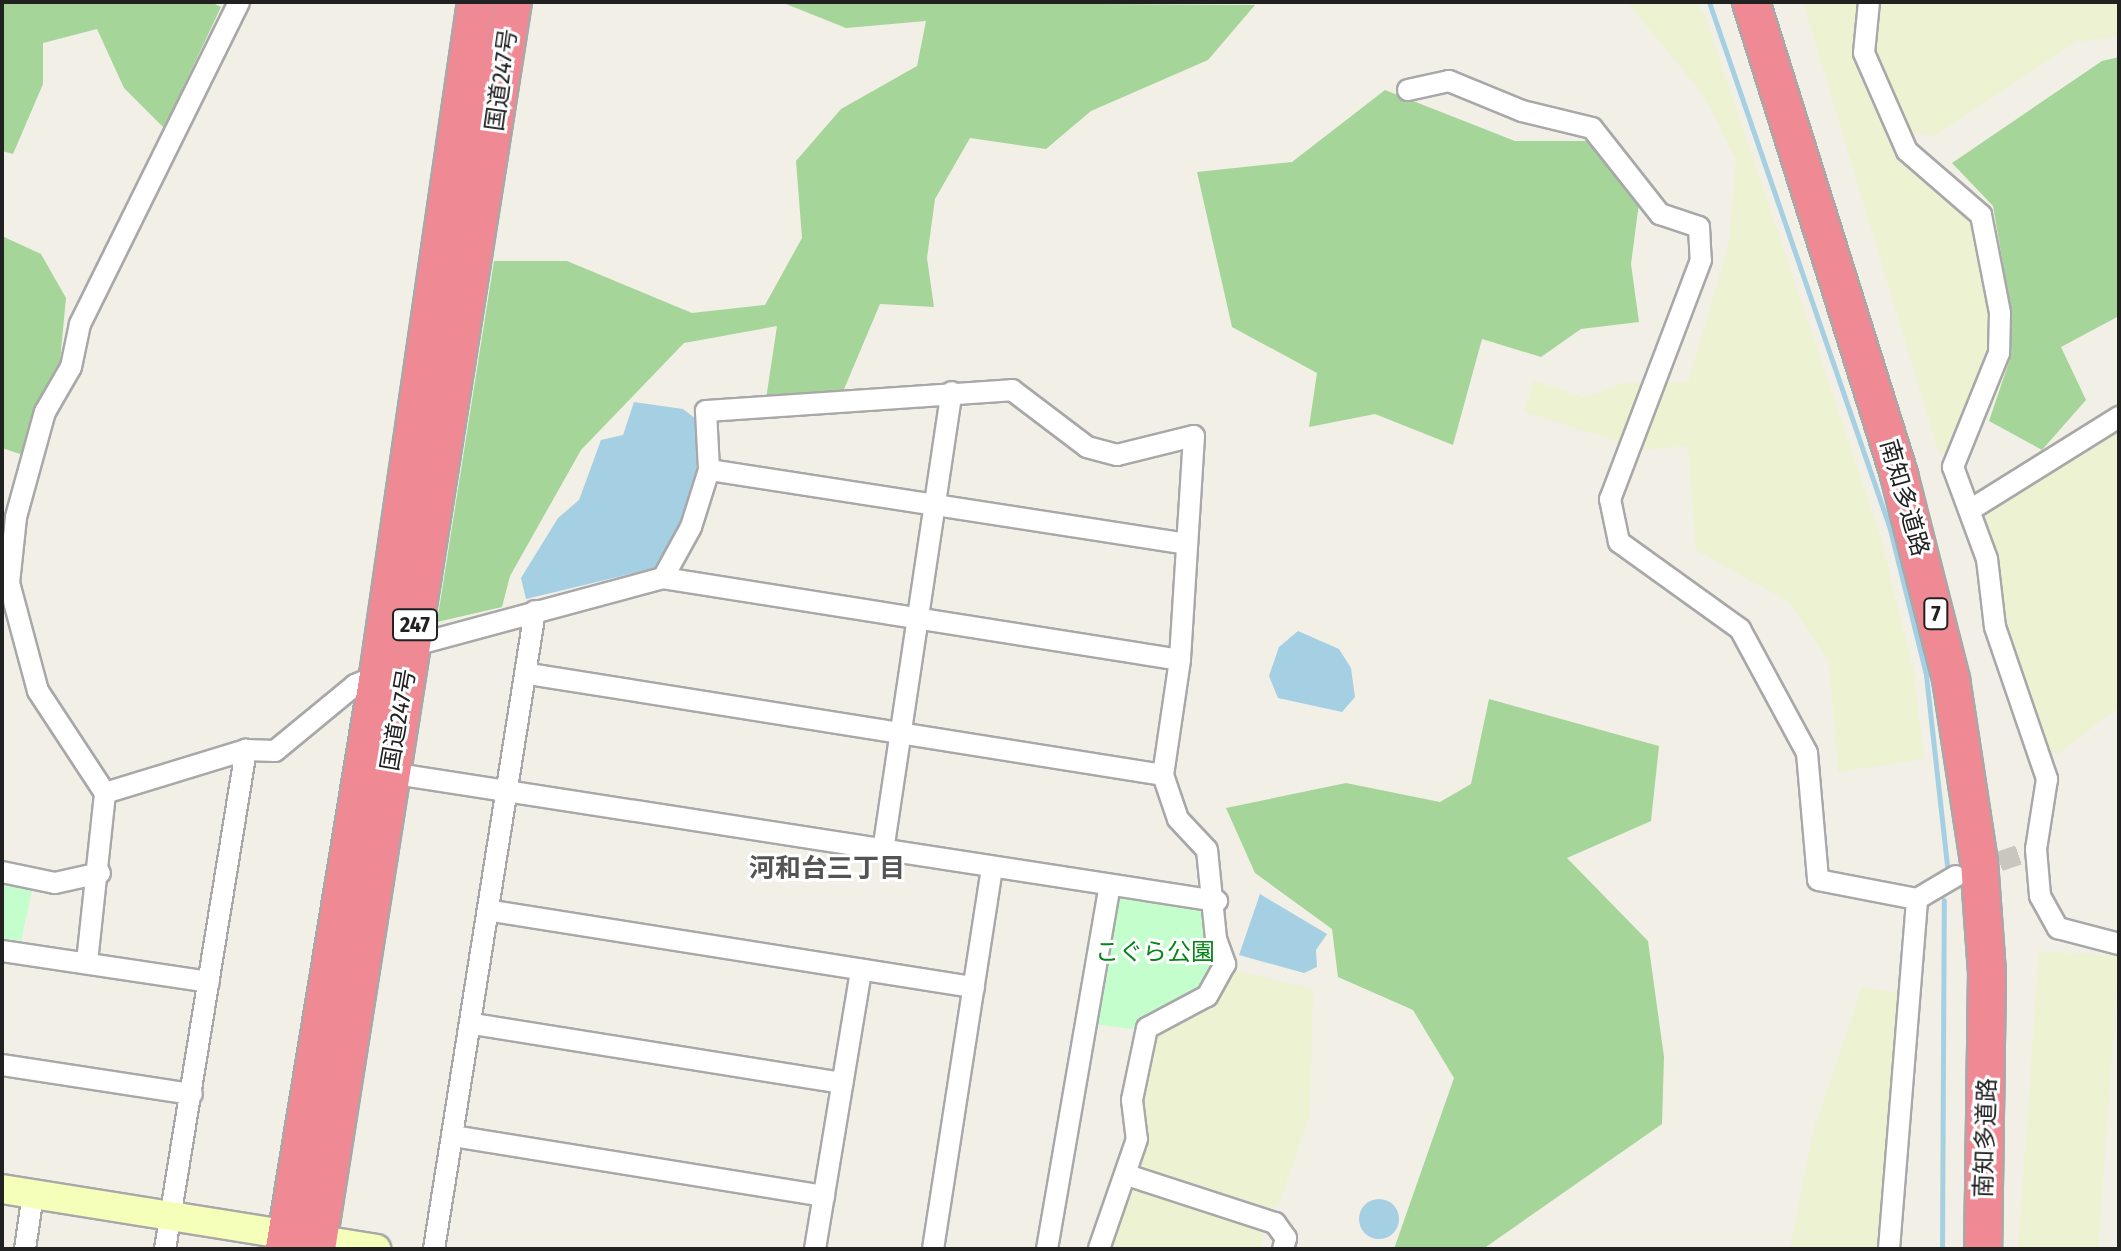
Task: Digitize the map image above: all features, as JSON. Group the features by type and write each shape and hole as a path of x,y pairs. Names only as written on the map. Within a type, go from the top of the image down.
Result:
{"highway":[{"name":"国道247号","path":"302,1243 378,675 476,2"},
{"name":"国道247号","path":"302,1243 390,773 513,2"},
{"name":"南知多道路","path":"1751,2 1899,475 1951,679 1979,861 1987,973 1983,1249"},
{"name":"南知多道路","path":"1775,2 1921,462 1976,676 2002,868 2007,1249"}],"street":[{"path":"87,962 100,873 105,793 38,691 9,583 16,517 45,412 71,367 80,324 239,2"},
{"path":"1869,2 1864,53 1907,151 1981,215 2000,313 1999,353 1953,467 1987,559 1995,627 2047,779 2036,849 2040,896 2058,928 2119,944"},
{"path":"1408,90 1449,81 1522,111 1592,128 1660,214 1699,227 1701,260 1610,499 1619,542 1740,629 1807,753 1818,880 1917,899 1956,876"},
{"path":"663,578 691,527 709,470 706,411 1012,390 1087,447 1117,455 1194,436 1180,660 1163,775 1178,819 1207,850 1217,901 1216,939 1225,964 1207,996 1147,1028 1127,1175 1099,1249"},
{"path":"883,851 952,392"},
{"path":"1970,510 2119,417"},
{"path":"709,470 1186,544"},
{"path":"411,646 663,578 1180,660"},
{"path":"434,1249 492,911 529,674 535,611"},
{"path":"529,674 1163,775"},
{"path":"105,793 246,750 275,751 355,685 378,675"},
{"path":"165,1249 246,750"},
{"path":"390,773 1217,901"},
{"path":"933,1249 992,868"},
{"path":"2,872 55,883 100,873"},
{"path":"1047,1249 1110,885"},
{"path":"1889,1249 1917,899"},
{"path":"492,911 974,987"},
{"path":"2,951 209,982"},
{"path":"815,1249 861,970"},
{"path":"473,1024 842,1083"},
{"path":"2,1065 192,1094"},
{"path":"453,1136 824,1196"},
{"path":"1127,1175 1275,1223 1286,1238 1283,1249"},
{"path":"2,1189 170,1215 302,1243 376,1249"},
{"path":"25,1249 33,1194"}],"green space":[{"path":"2,2 211,2 221,7 164,128 124,88 97,29 43,43 43,84 13,154 2,151"},
{"path":"781,2 1255,5 1208,60 1091,111 1046,149 970,138 935,199 927,258 934,307 880,304 842,394 766,399 777,326 684,343 581,450 510,576 502,607 437,622 494,261 567,261 692,313 765,305 802,238 796,161 841,109 917,66 926,21 846,28"},
{"path":"1627,2 1696,2 1704,13 1880,534 1914,673 1924,759 1838,772 1829,661 1789,602 1696,550 1688,446 1644,450 1524,411 1534,380 1585,398 1624,383 1688,382 1729,243 1736,160 1705,97"},
{"path":"1803,2 2119,2 2119,36 2076,42 1935,136 1917,133 1896,156 1972,217 1990,317 1988,351 1949,452 1939,454"},
{"path":"2119,57 2119,316 2061,347 2086,400 2042,450 1989,421 2011,356 2011,311 1993,206 1952,163 2102,61"},
{"path":"1385,90 1515,141 1591,141 1639,203 1631,264 1639,322 1581,329 1541,357 1482,339 1453,445 1375,414 1309,427 1317,373 1232,327 1197,172 1292,162"},
{"path":"2,236 41,254 66,298 60,361 23,455 2,448"},
{"path":"2119,430 2119,707 2058,754 2050,753 2004,623 1998,555 1982,513"},
{"path":"1489,699 1659,746 1651,821 1567,858 1648,941 1664,1057 1662,1124 1483,1249 1394,1249 1454,1078 1413,1010 1338,977 1332,929 1255,873 1226,808 1346,783 1440,802 1471,784"},
{"path":"2,880 33,886 21,941 2,938"},
{"name":"こぐら公園","path":"1120,896 1208,910 1211,963 1199,987 1133,1029 1094,1024 1113,900"},
{"path":"2039,951 2119,957 2098,1249 2018,1248"},
{"path":"1231,970 1313,989 1310,1115 1279,1204 1268,1210 1260,1249 1100,1249 1132,1188 1155,1034"},
{"path":"1862,987 1899,993 1880,1249 1790,1249 1813,1131"}],"water":[{"path":"634,402 683,409 696,419 696,474 679,526 655,568 526,599 521,578 558,518 579,500 601,440 623,435"},
{"path":"1298,631 1339,649 1351,668 1355,697 1342,712 1278,698 1269,676 1279,647"},
{"path":"1260,894 1327,934 1316,950 1317,967 1304,973 1239,955"},
{"path":"1379,1199 1393,1205 1399,1219 1393,1233 1379,1239 1365,1233 1359,1219 1365,1205"}],"waterway":[{"path":"1709,2 1890,529 1926,675 1947,866"},
{"path":"1942,1249 1944,900"}],"tunnel":[{"path":"1971,871 2036,849"}],"district":[{"name":"河和台三丁目","path":"827,869"}]}
